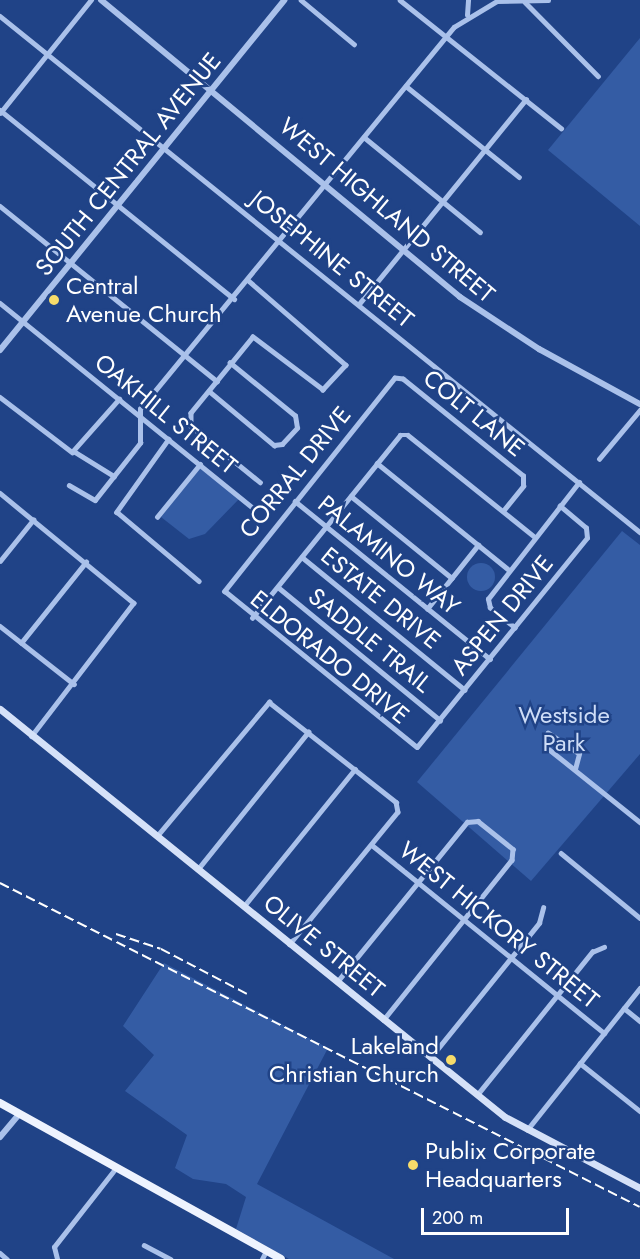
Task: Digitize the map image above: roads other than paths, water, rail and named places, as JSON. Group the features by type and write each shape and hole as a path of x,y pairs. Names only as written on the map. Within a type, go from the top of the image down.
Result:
{"main road":[{"name":"OLIVE STREET","path":"0,710 477,1095 527,1130 640,1188"},
{"path":"0,1103 281,1259"}],"street":[{"path":"91,0 0,111 234,299"},
{"name":"WEST HIGHLAND STREET","path":"101,0 212,88 324,187 493,320 640,404"},
{"name":"SOUTH CENTRAL AVENUE","path":"0,350 284,0"},
{"path":"301,0 354,44"},
{"path":"400,0 561,128"},
{"path":"468,0 468,15"},
{"path":"69,485 93,500 114,476 141,441 137,413 187,357 446,35 468,15 496,1 548,0"},
{"path":"525,2 598,76"},
{"name":"JOSEPHINE STREET","path":"0,16 640,532"},
{"path":"406,86 519,177"},
{"path":"359,304 526,99"},
{"path":"364,137 480,232"},
{"path":"0,206 217,381"},
{"path":"249,281 344,359 346,368 327,390 319,389 253,337 189,416 191,426 260,482"},
{"name":"OAKHILL STREET","path":"0,303 254,508"},
{"path":"209,391 274,445 282,444 297,428 295,416 230,363"},
{"name":"CORRAL DRIVE","path":"225,591 294,501 396,378"},
{"name":"COLT LANE","path":"396,378 523,476 523,486 503,512"},
{"path":"0,397 75,452 114,476"},
{"path":"75,452 119,399"},
{"path":"599,459 640,410"},
{"path":"252,618 403,435 535,537"},
{"path":"169,439 117,512 199,581"},
{"path":"157,517 200,464"},
{"path":"377,464 509,570"},
{"path":"514,628 487,602 509,570 579,482"},
{"path":"0,493 132,600 134,608 32,736"},
{"path":"351,496 452,578"},
{"name":"PALAMINO WAY","path":"294,501 490,659"},
{"name":"ASPEN DRIVE","path":"415,747 465,690 588,536 560,506"},
{"path":"0,561 33,520"},
{"path":"427,609 478,545"},
{"name":"ESTATE DRIVE","path":"302,557 465,690"},
{"path":"21,643 86,562"},
{"name":"SADDLE TRAIL","path":"278,587 440,720"},
{"name":"ELDORADO DRIVE","path":"225,591 252,618 415,747"},
{"path":"0,626 74,684"},
{"path":"157,836 269,702 355,769 399,808 290,944"},
{"path":"198,869 308,732"},
{"path":"575,769 579,754 548,733 544,746 640,822"},
{"path":"244,906 355,769"},
{"path":"337,982 467,822 478,821 514,853 511,862 384,1020"},
{"name":"WEST HICKORY STREET","path":"372,844 604,1033"},
{"path":"561,853 640,918"},
{"path":"430,1057 540,923 543,908"},
{"path":"477,1095 592,952 604,947"},
{"path":"527,1130 640,988"},
{"path":"624,1008 640,1021"},
{"path":"580,1063 640,1111"},
{"path":"0,1137 19,1114"},
{"path":"57,1259 52,1252 116,1168"},
{"path":"144,1245 170,1259"},
{"path":"262,1259 266,1251"},
{"path":"0,1253 7,1259"}],"railway":[{"path":"0,883 640,1207"},
{"path":"116,934 161,949 247,994"}],"place":[{"name":"Central Avenue Church","path":"54,300"},
{"name":"Lakeland Christian Church","path":"451,1060"},
{"name":"Publix Corporate Headquarters","path":"413,1165"}],"park label":[{"name":"Westside Park","path":"564,729"}]}
